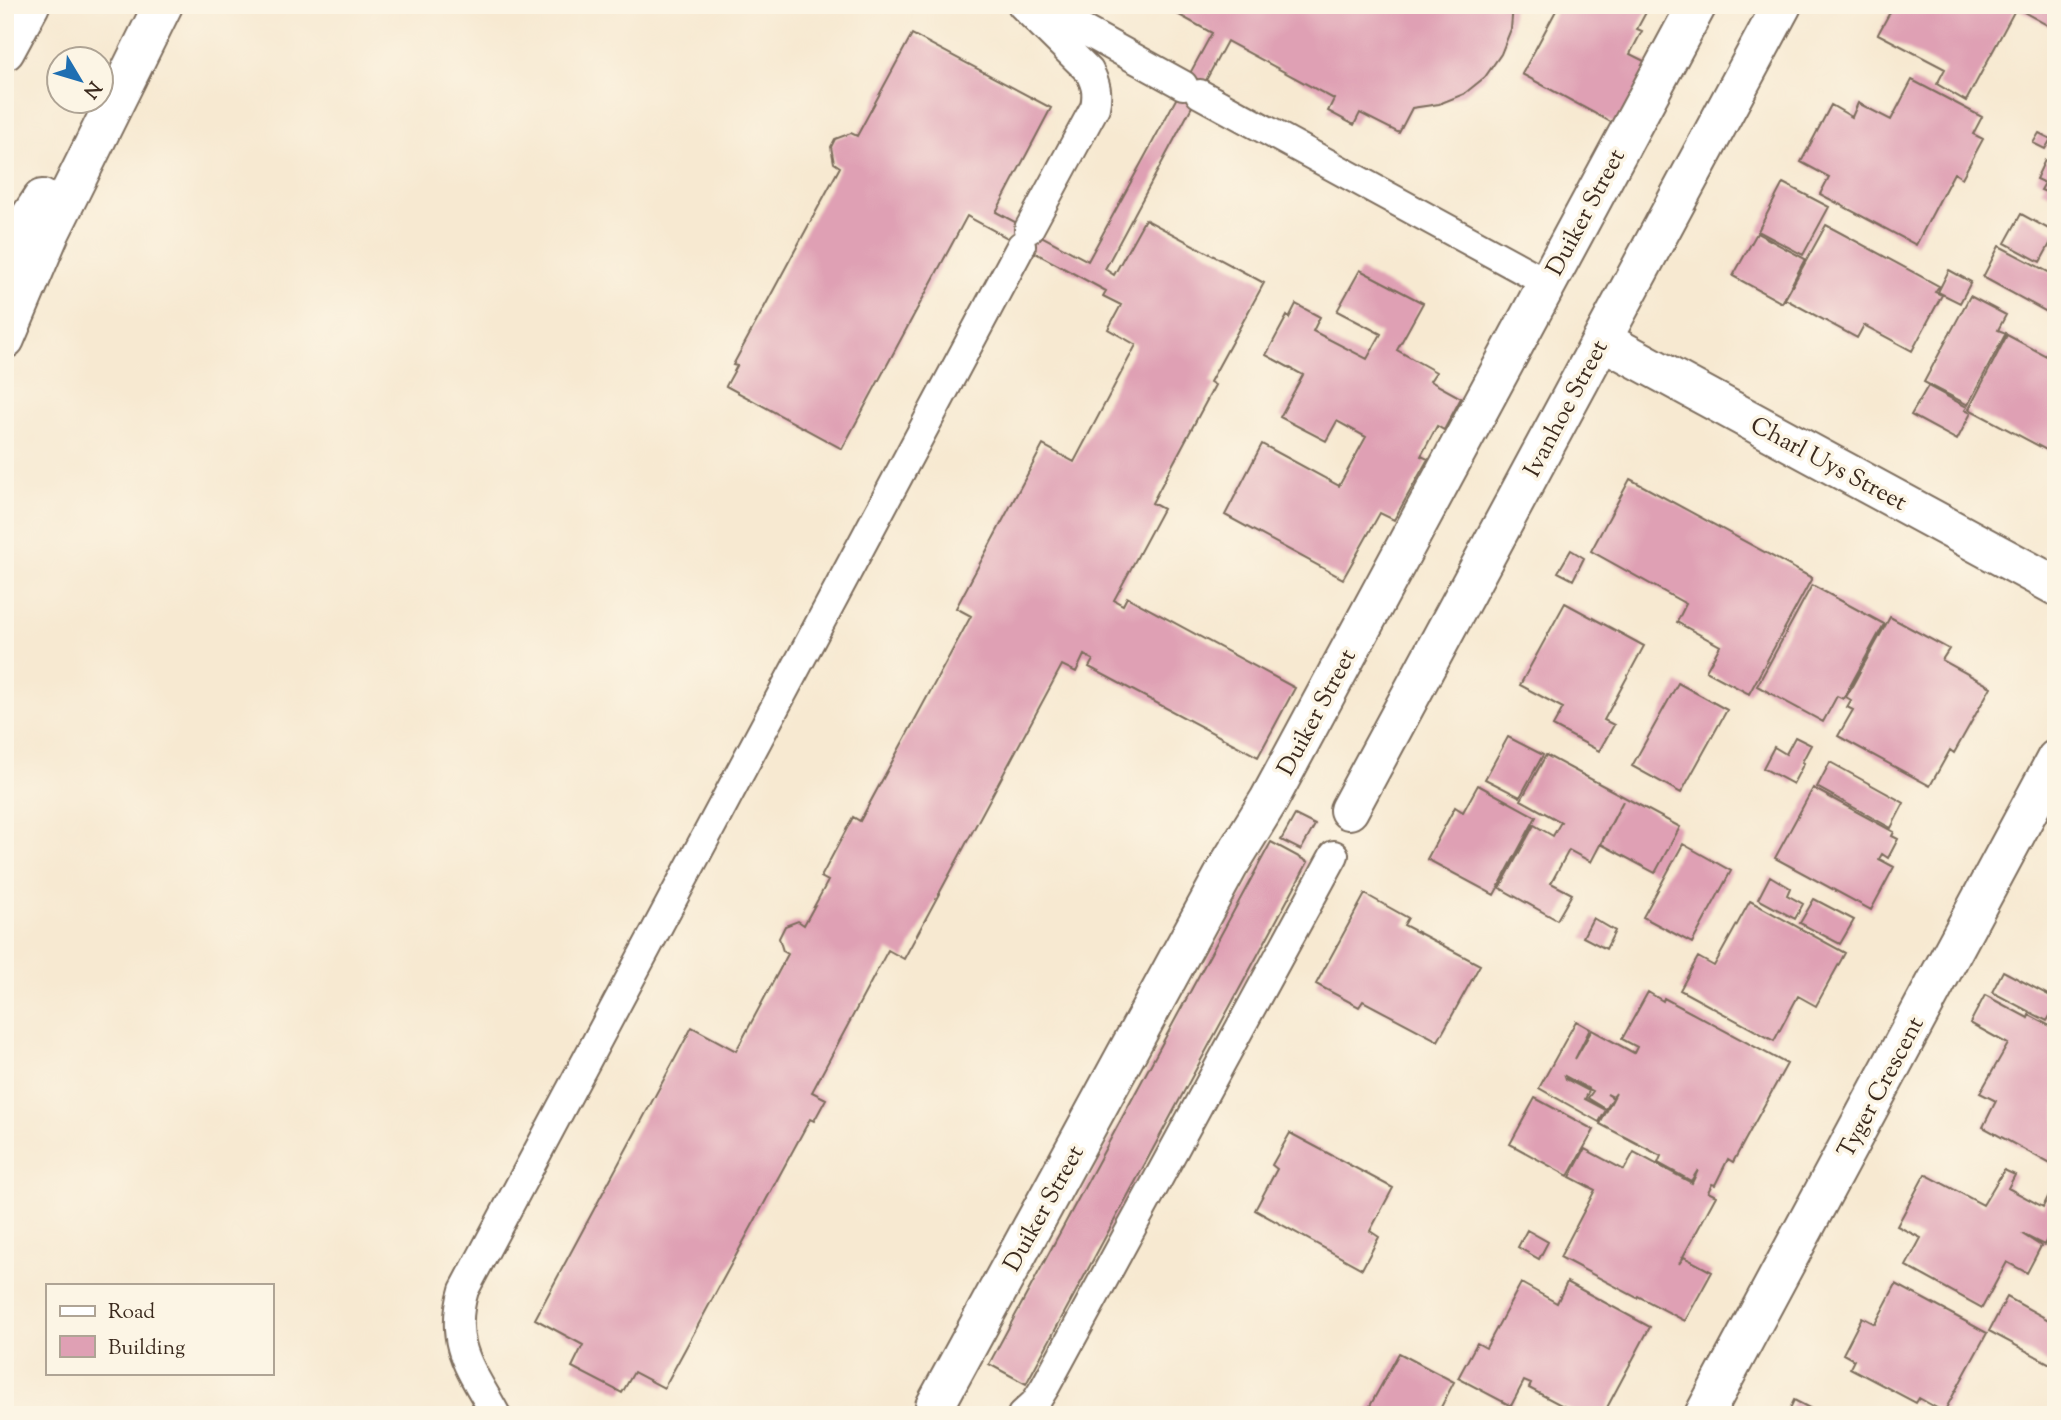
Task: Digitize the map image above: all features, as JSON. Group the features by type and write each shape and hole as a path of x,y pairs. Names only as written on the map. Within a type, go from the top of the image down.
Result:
{"street":[{"path":"5,51 30,5"},
{"path":"5,339 50,233 163,5"},
{"name":"Duiker Street","path":"939,1412 1229,865 1269,800 1697,5"},
{"name":"Ivanhoe Street","path":"1349,810 1782,5"},
{"path":"5,266 25,225 139,51"},
{"name":"Charl Uys Street","path":"1602,340 2056,586"},
{"name":"Tyger Crescent","path":"1704,1415 2056,759"}],"lane":[{"path":"496,1415 461,1348 457,1328 458,1308 464,1290 1095,107 1096,83 1089,71 1022,5"},
{"path":"1038,5 1547,283"},
{"path":"1022,1415 1035,1403 1045,1387 1334,855"}],"building":[{"path":"1161,5 1513,5 1511,29 1501,54 1485,77 1464,94 1439,104 1412,108 1399,133 1360,113 1354,125 1328,111 1334,99 1227,41 1105,269 1114,275 1145,219 1264,283 1210,382 1215,385 1152,503 1163,509 1114,600 1123,605 1127,597 1295,688 1258,757 1089,667 1093,660 1084,655 1076,672 1062,665 904,959 888,950 812,1092 826,1099 814,1121 810,1119 664,1388 634,1372 622,1393 572,1367 583,1345 535,1319 692,1027 736,1051 788,954 783,951 779,938 785,926 798,921 804,925 828,881 821,877 853,817 860,821 971,616 956,608 1043,445 1074,462 1136,345 1108,329 1121,305 1103,296 1106,291 967,216 842,449 726,386 737,366 733,365 840,167 834,163 831,147 835,139 851,133 857,136 912,34 1051,108 996,212 1088,261 1212,33"},
{"path":"1559,5 1650,5 1637,29 1642,31 1630,54 1650,64 1618,126 1522,74"},
{"path":"1894,5 2006,5 2015,10 1966,101 1937,84 1945,69 1878,34"},
{"path":"2011,5 2056,5 2056,30"},
{"path":"1912,80 1982,117 1973,134 1983,139 1962,178 1954,173 1916,245 1820,194 1829,177 1801,162 1831,105 1852,117 1858,103 1891,120"},
{"path":"2039,133 2051,139 2045,149 2033,143"},
{"path":"2045,160 2056,165 2055,196 2041,190 2045,183 2036,179"},
{"path":"1783,183 1829,207 1803,255 1758,231"},
{"path":"2021,214 2056,233 2040,262 2005,243"},
{"path":"1826,225 1939,286 1935,292 1942,295 1912,351 1864,325 1857,338 1785,299"},
{"path":"1757,233 1805,259 1782,303 1733,276"},
{"path":"1999,246 2056,276 2056,317 1983,277"},
{"path":"1360,270 1423,303 1397,350 1436,372 1430,381 1461,398 1444,430 1437,426 1421,456 1428,459 1394,520 1380,513 1343,579 1225,515 1262,444 1339,486 1366,437 1337,421 1326,441 1280,417 1303,375 1266,355 1296,304 1320,317 1313,331 1367,359 1381,334 1337,311"},
{"path":"1949,270 1971,282 1960,303 1938,292"},
{"path":"1970,296 2006,315 1998,330 2006,333 1968,405 1924,382"},
{"path":"2007,335 2056,361 2056,455 1969,409"},
{"path":"1928,386 1967,407 1965,410 1971,413 1957,440 1911,415"},
{"path":"1630,479 1812,578 1749,694 1706,671 1720,646 1677,622 1686,604 1591,551"},
{"path":"1571,550 1584,558 1573,580 1558,572"},
{"path":"1812,585 1884,624 1843,699 1837,696 1823,722 1757,686"},
{"path":"1565,603 1644,646 1604,720 1614,725 1599,751 1553,726 1563,708 1520,685"},
{"path":"1890,617 1949,649 1942,660 1991,687 1954,753 1950,750 1930,786 1838,736 1853,710 1847,707 1851,700 1846,697"},
{"path":"1678,683 1727,710 1681,793 1632,766"},
{"path":"1508,737 1543,755 1520,797 1485,779"},
{"path":"1795,737 1811,745 1793,784 1763,768 1774,747 1786,754"},
{"path":"1546,755 1680,827 1655,873 1601,844 1623,801 1591,862 1569,850 1551,883 1572,894 1557,920 1500,888 1534,825 1553,836 1561,822 1521,800"},
{"path":"1830,762 1904,803 1891,828 1817,787"},
{"path":"1478,785 1536,817 1494,895 1427,859 1455,807 1463,812"},
{"path":"1813,788 1894,832 1892,836 1898,839 1888,858 1882,854 1879,859 1894,867 1871,910 1775,858"},
{"path":"1295,815 1315,825 1301,850 1281,840"},
{"path":"1271,842 1308,862 1026,1384 989,1364"},
{"path":"1683,844 1731,871 1692,943 1643,917"},
{"path":"1770,876 1790,888 1787,895 1803,904 1795,919 1758,899"},
{"path":"1365,894 1408,918 1404,925 1480,965 1438,1041 1363,1001 1359,1007 1316,984"},
{"path":"1814,899 1854,920 1840,944 1800,923"},
{"path":"1750,901 1845,953 1816,1006 1798,996 1774,1041 1680,990 1698,957 1714,966"},
{"path":"1593,918 1615,931 1606,949 1583,937"},
{"path":"2003,971 2056,999 2056,1006 2047,1021 1992,992"},
{"path":"1648,992 1787,1064 1733,1162 1728,1159 1715,1185 1712,1184 1708,1192 1716,1196 1679,1264 1684,1257 1712,1272 1685,1321 1560,1257 1595,1190 1570,1177 1585,1149 1624,1170 1634,1152 1692,1183 1698,1170 1691,1181 1658,1163 1661,1156 1600,1124 1616,1093 1613,1097 1607,1094 1613,1098 1606,1109 1588,1098 1593,1091 1565,1076 1589,1091 1585,1099 1606,1110 1599,1122 1539,1088 1576,1021 1590,1029 1575,1059 1592,1030 1634,1053 1637,1047 1622,1039"},
{"path":"1985,995 2028,1018 2029,1015 2056,1029 2056,1167 1983,1127 1996,1101 1980,1093 2008,1044 1970,1023"},
{"path":"1535,1098 1594,1130 1568,1176 1510,1144"},
{"path":"1290,1133 1393,1188 1370,1231 1379,1237 1362,1269 1255,1210 1277,1169 1272,1165"},
{"path":"2004,1170 2015,1175 2008,1188 2043,1207 2050,1193 2056,1196 2056,1222 2044,1245 2022,1234 2041,1246 2027,1273 2007,1262 1982,1308 1906,1266 1921,1238 1897,1226 1925,1174 1983,1205"},
{"path":"1527,1230 1548,1242 1539,1259 1518,1247"},
{"path":"1567,1282 1650,1327 1603,1415 1580,1415 1529,1388 1531,1384 1524,1381 1511,1406 1458,1378 1477,1343 1486,1348 1521,1283 1557,1303"},
{"path":"1896,1284 1987,1333 1944,1412 1919,1398 1916,1403 1850,1368 1854,1360 1843,1354 1862,1317 1875,1324"},
{"path":"2007,1297 2056,1324 2056,1367 1989,1331"},
{"path":"1399,1353 1454,1382 1437,1415 1365,1415"},
{"path":"1794,1400 1823,1415 1787,1415"}]}
